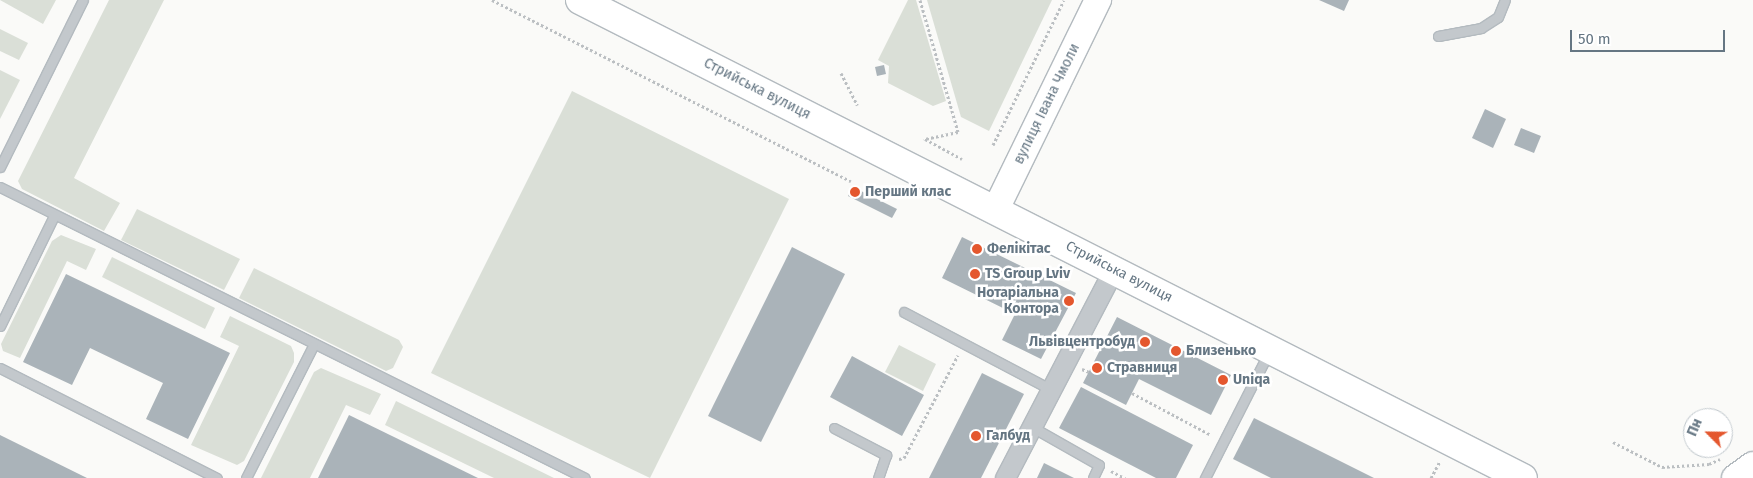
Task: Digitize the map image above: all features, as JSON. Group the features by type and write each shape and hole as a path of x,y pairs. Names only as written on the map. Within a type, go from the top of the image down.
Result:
{"main road":[{"name":"Стрийська вулиця","path":"580,0 996,209 1523,478"}],"street":[{"name":"вулиця Івана Чмоли","path":"996,209 1098,0"},
{"path":"1005,478 1114,270"},
{"path":"1731,467 1753,465"}],"lane":[{"path":"0,167 83,0"},
{"path":"1438,36 1481,28 1498,17 1505,0"},
{"path":"0,187 313,346 585,478"},
{"path":"0,326 54,216"},
{"path":"904,312 1052,390"},
{"path":"246,478 313,346"},
{"path":"1205,478 1270,349"},
{"path":"0,368 217,478"},
{"path":"1032,427 1099,465 1094,478"},
{"path":"834,428 882,451 886,460 878,478"}],"path":[{"path":"492,0 851,181"},
{"path":"920,0 958,132 924,139 962,159"},
{"path":"993,145 1064,0"},
{"path":"841,73 857,105"},
{"path":"886,460 904,458 964,344"},
{"path":"1132,394 1224,441"},
{"path":"1613,442 1662,467 1709,464 1731,467"},
{"path":"1432,478 1440,460"}],"shaded area":[{"path":"0,0 56,0 43,24"},
{"path":"109,0 164,0 74,178 120,203 104,231 22,189 18,181"},
{"path":"908,0 916,0 946,101 933,106 888,83 889,66 878,60"},
{"path":"927,0 1052,0 989,131 961,117"},
{"path":"0,29 28,43 19,60 0,51"},
{"path":"0,70 20,80 0,119"},
{"path":"572,91 789,199 650,478 431,373"},
{"path":"137,209 240,259 224,290 121,240"},
{"path":"61,235 96,249 86,270 67,261 20,358 3,351 1,344 52,241"},
{"path":"112,257 215,308 205,329 102,277"},
{"path":"254,268 399,340 403,347 393,368 386,371 239,298"},
{"path":"230,316 291,346 294,353 294,362 244,461 237,465 191,445 239,346 220,337"},
{"path":"899,345 936,364 923,391 885,372"},
{"path":"321,368 381,394 370,415 346,405 310,478 261,478 314,372"},
{"path":"396,401 554,478 494,478 385,425"}],"building":[{"path":"1319,0 1349,0 1344,11"},
{"path":"884,65 886,74 877,76 875,67"},
{"path":"1485,109 1506,119 1493,148 1472,138"},
{"path":"1521,128 1541,136 1534,153 1514,145"},
{"path":"853,187 897,209 892,218 848,196"},
{"path":"962,237 1076,293 1041,359 1002,340 1015,314 942,278"},
{"path":"792,247 845,274 761,442 708,416"},
{"path":"66,274 230,353 188,439 146,419 163,383 90,348 72,385 23,362"},
{"path":"1117,317 1231,375 1211,415 1139,379 1126,405 1083,383"},
{"path":"852,356 924,395 902,436 830,397"},
{"name":"Галбуд","path":"982,373 1024,394 981,478 929,478"},
{"path":"1081,387 1193,445 1176,478 1156,478 1059,428"},
{"path":"349,415 478,478 318,478"},
{"path":"1254,418 1374,478 1271,478 1233,459"},
{"path":"0,435 87,478 0,478"},
{"path":"1044,463 1074,478 1037,478"}],"place":[{"name":"Перший клас","path":"855,192"},
{"name":"Фелікітас","path":"977,249"},
{"name":"TS Group Lviv","path":"975,274"},
{"name":"Нотаріальна Контора","path":"1069,301"},
{"name":"Львівцентробуд","path":"1145,342"},
{"name":"Близенько","path":"1176,351"},
{"name":"Стравниця","path":"1097,368"},
{"name":"Uniqa","path":"1223,380"},
{"name":"Галбуд","path":"976,436"}]}
